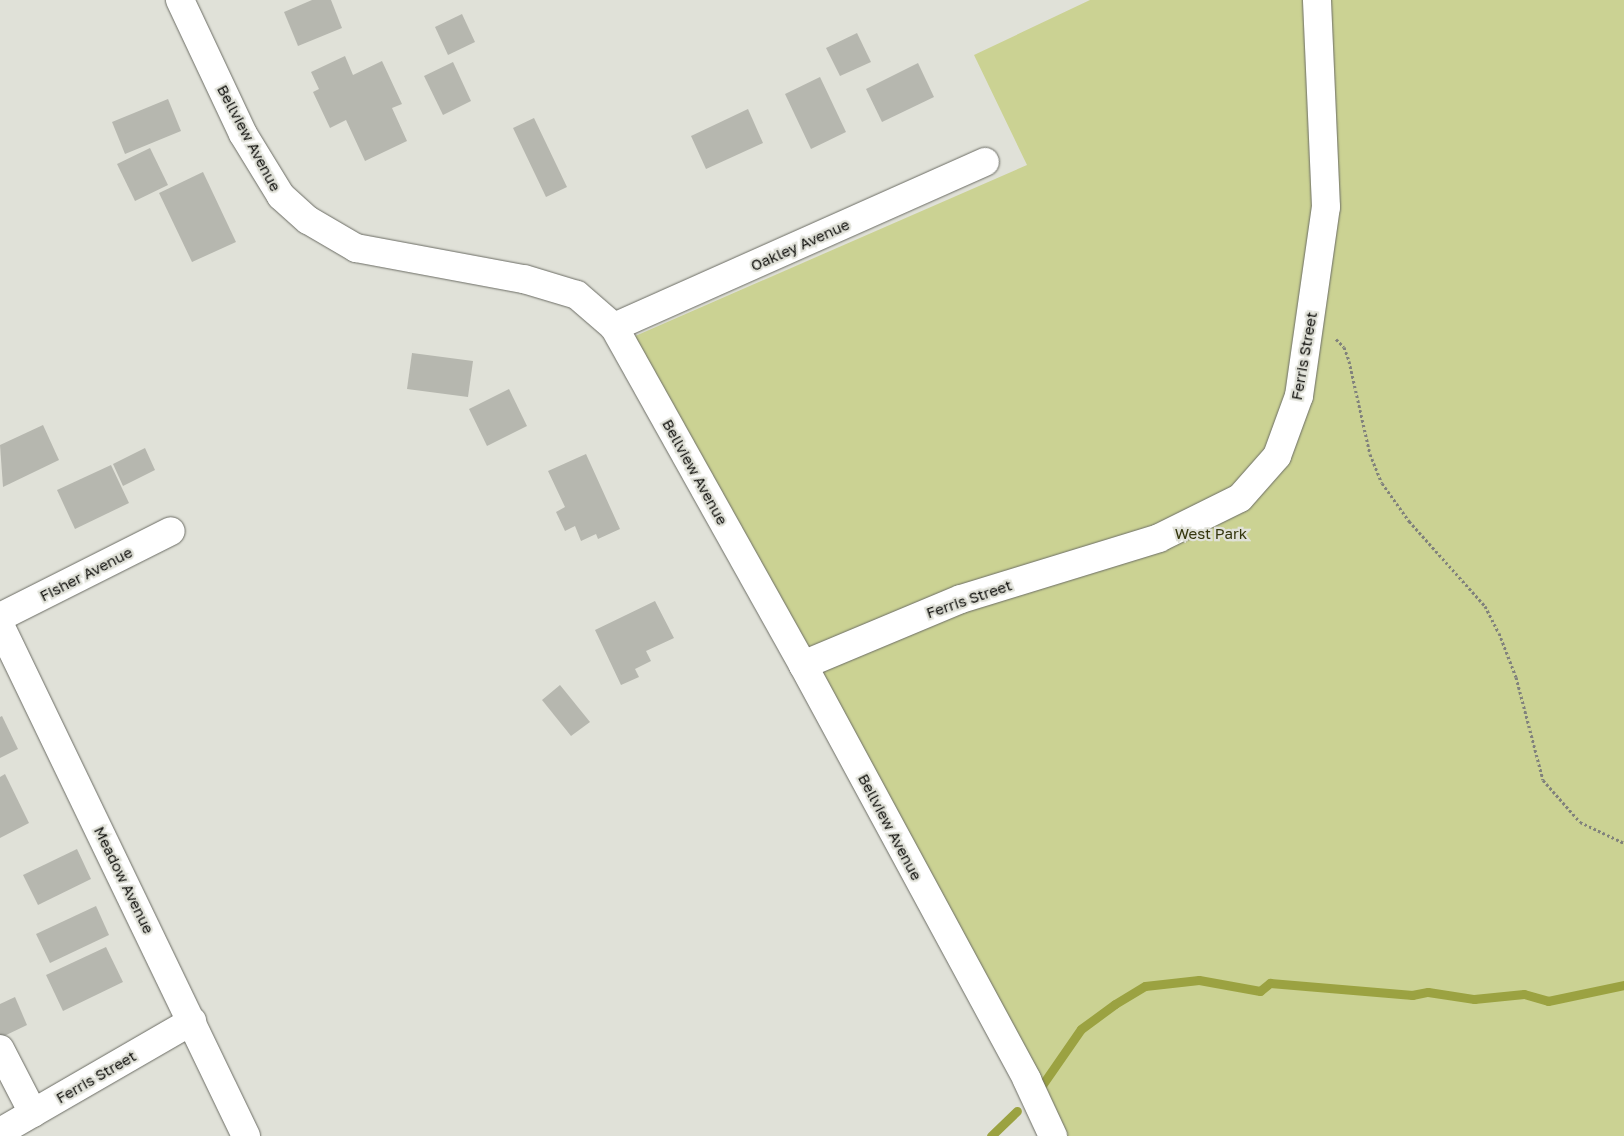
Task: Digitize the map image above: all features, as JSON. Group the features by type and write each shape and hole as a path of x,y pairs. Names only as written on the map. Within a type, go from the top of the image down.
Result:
{"street":[{"name":"Bellview Avenue","path":"180,0 243,134 281,196 308,220 356,248 524,279 576,295 614,327 803,665 1027,1080 1053,1136"},
{"name":"Ferris Street","path":"803,665 961,599 1159,538 1240,498 1277,456 1300,396 1326,207 1317,0"},
{"name":"Oakley Avenue","path":"614,327 985,162"},
{"name":"Fisher Avenue","path":"0,617 171,531"},
{"name":"Meadow Avenue","path":"0,625 246,1136"},
{"name":"Ferris Street","path":"0,1132 192,1021"},
{"path":"0,1049 33,1113"}],"path":[{"path":"1310,324 1329,333 1344,347 1370,454 1382,483 1409,521 1485,606 1499,633 1516,677 1542,780 1580,822 1624,843"}],"green space":[{"name":"West Park","path":"1090,0 1624,0 1624,1136 1043,1136 633,337 1027,165 974,55"}],"building":[{"path":"312,0 331,0 342,28 298,46 284,12"},
{"path":"462,14 475,42 448,55 435,27"},
{"path":"857,33 871,62 840,76 826,48"},
{"path":"345,56 353,75 382,61 402,104 392,108 407,141 365,161 346,120 330,128 313,92 319,89 311,72"},
{"path":"453,62 471,101 443,115 424,76"},
{"path":"918,63 934,97 882,122 866,89"},
{"path":"820,77 846,132 811,149 785,94"},
{"path":"168,99 181,131 125,154 112,122"},
{"path":"748,109 763,143 706,169 691,136"},
{"path":"534,118 567,187 546,197 513,128"},
{"path":"150,148 168,185 135,201 117,164"},
{"path":"203,172 236,242 192,262 159,193"},
{"path":"412,353 473,361 468,397 407,389"},
{"path":"509,389 527,426 487,446 469,409"},
{"path":"43,425 59,460 3,487 0,445"},
{"path":"145,448 155,470 123,486 113,464"},
{"path":"586,454 620,529 598,539 596,534 581,541 575,526 565,531 556,512 565,507 548,471"},
{"path":"111,465 129,503 75,529 57,490"},
{"path":"655,601 674,638 646,651 651,661 635,669 639,677 621,685 595,630"},
{"path":"560,685 590,722 571,736 542,700"},
{"path":"2,716 18,749 0,758 0,717"},
{"path":"5,774 29,823 0,838 0,777"},
{"path":"77,849 91,879 38,905 23,875"},
{"path":"96,906 109,935 50,963 36,934"},
{"path":"106,947 123,982 63,1011 46,975"},
{"path":"15,997 27,1025 0,1038 0,1004"}],"waterway":[{"path":"1038,1091 1081,1029 1115,1004 1145,986 1199,980 1260,991 1270,983 1412,995 1428,992 1474,999 1524,994 1548,1001 1624,985"},
{"path":"991,1136 1017,1111"}]}
